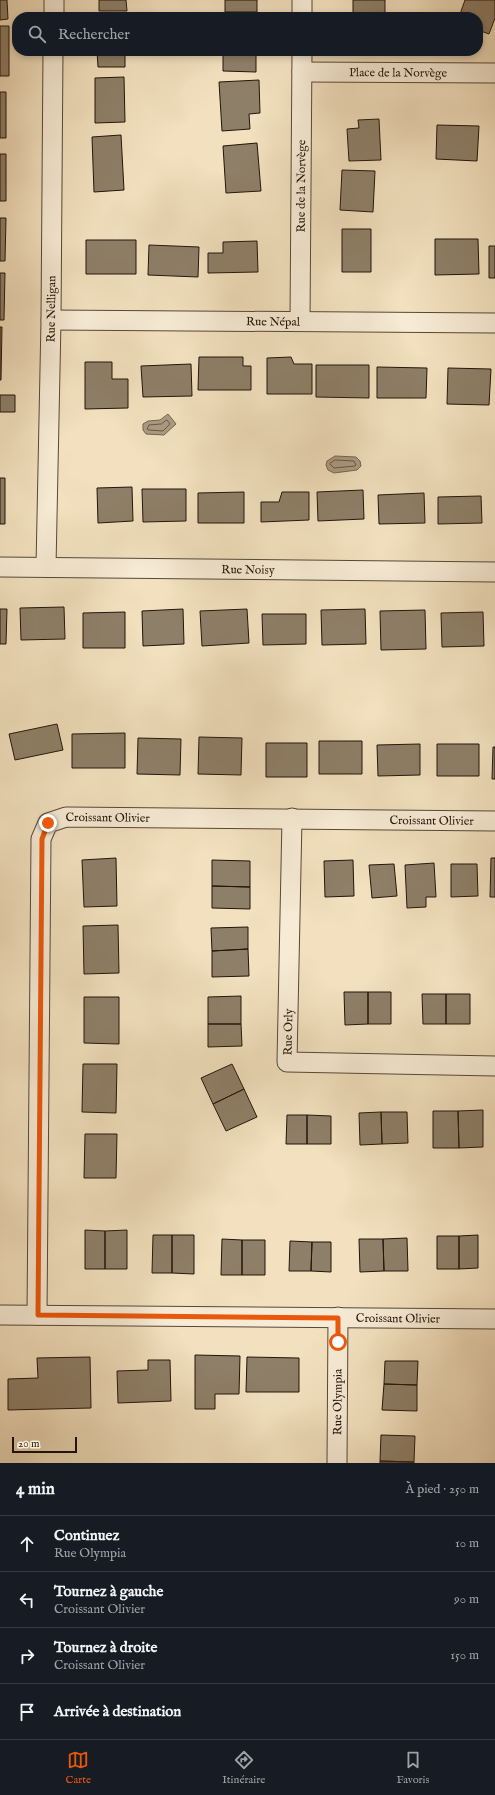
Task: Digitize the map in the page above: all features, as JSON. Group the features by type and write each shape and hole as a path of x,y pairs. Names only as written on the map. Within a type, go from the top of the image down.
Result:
{"street":[{"path":"54,0 54,12"},
{"path":"302,0 302,12"},
{"name":"Rue Nelligan","path":"46,567 51,320 53,56"},
{"name":"Rue de la Norvège","path":"300,321 302,56"},
{"name":"Place de la Norvège","path":"302,72 495,73"},
{"name":"Rue Népal","path":"51,320 495,323"},
{"name":"Rue Noisy","path":"0,567 495,572"},
{"name":"Croissant Olivier","path":"38,1315 42,839 48,823 66,817 495,820"},
{"name":"Rue Orly","path":"292,818 287,1062 495,1066"},
{"name":"Croissant Olivier","path":"0,1315 495,1319"},
{"name":"Rue Olympia","path":"337,1463 338,1318"}],"water":[{"path":"168,414 176,424 164,435 146,434 143,430 143,424 148,421 160,420"},
{"path":"335,456 356,457 360,461 361,466 357,470 334,473 328,470 326,465 327,461"}],"building":[{"path":"0,0 7,0 8,19 0,20"},
{"path":"99,0 126,0 127,11 99,11"},
{"path":"225,0 257,0 257,12 225,12"},
{"path":"353,0 385,0 385,12 353,12"},
{"path":"465,0 495,0 495,18 489,34 483,32 483,12 461,12"},
{"path":"0,26 9,26 9,76 0,76"},
{"path":"97,56 125,56 125,67 98,67"},
{"path":"223,56 256,56 256,72 223,71"},
{"path":"124,77 125,122 95,123 95,78"},
{"path":"259,80 260,113 249,114 250,129 222,131 219,82"},
{"path":"0,92 6,92 6,138 0,138"},
{"path":"379,119 381,160 349,161 347,129 359,128 358,120"},
{"path":"437,125 479,126 477,161 436,159"},
{"path":"121,135 124,190 94,192 92,137"},
{"path":"257,143 261,191 226,193 223,146"},
{"path":"0,154 6,154 6,201 0,201"},
{"path":"342,170 375,171 373,212 340,210"},
{"path":"0,218 6,218 5,261 0,261"},
{"path":"342,229 371,229 371,272 342,272"},
{"path":"435,239 478,239 479,274 435,275"},
{"path":"86,240 136,240 136,274 86,274"},
{"path":"257,241 258,272 208,273 208,253 223,253 223,242"},
{"path":"149,245 199,247 198,277 148,275"},
{"path":"489,246 495,246 495,278 489,278"},
{"path":"0,273 5,273 4,320 0,320"},
{"path":"0,327 2,327 1,380 0,380"},
{"path":"199,357 243,357 243,366 251,366 251,390 198,390"},
{"path":"291,357 294,364 312,364 312,394 267,394 267,358"},
{"path":"85,362 112,362 112,379 128,379 128,408 85,409"},
{"path":"191,364 192,396 143,397 141,366"},
{"path":"316,365 369,365 369,398 316,397"},
{"path":"377,367 427,368 426,398 377,398"},
{"path":"448,368 491,369 489,405 447,404"},
{"path":"0,395 15,395 15,412 0,412"},
{"path":"0,478 5,478 5,524 0,524"},
{"path":"132,487 133,521 98,523 97,488"},
{"path":"142,489 186,489 186,521 143,522"},
{"path":"363,490 364,519 318,521 317,492"},
{"path":"244,492 244,523 198,523 198,493"},
{"path":"282,492 309,492 309,520 261,522 261,502 279,502"},
{"path":"424,493 425,523 379,524 378,495"},
{"path":"481,496 482,523 438,524 438,497"},
{"path":"64,607 65,639 21,640 20,608"},
{"path":"0,609 7,609 6,644 0,644"},
{"path":"183,609 184,644 143,646 142,611"},
{"path":"247,609 249,643 202,646 200,611"},
{"path":"365,609 366,644 322,645 321,610"},
{"path":"425,610 426,649 381,650 380,611"},
{"path":"125,612 125,648 83,648 83,613"},
{"path":"483,612 484,646 442,647 441,613"},
{"path":"262,614 306,614 306,644 263,645"},
{"path":"57,724 63,750 15,760 9,734"},
{"path":"125,733 125,768 72,768 72,734"},
{"path":"199,737 242,738 241,775 198,774"},
{"path":"138,738 181,739 180,775 137,774"},
{"path":"319,741 362,741 362,774 319,774"},
{"path":"266,743 307,743 307,777 266,777"},
{"path":"420,744 420,775 378,776 377,745"},
{"path":"437,744 479,744 479,776 437,776"},
{"path":"493,747 495,747 495,779 492,779"},
{"path":"116,858 117,906 84,907 82,860"},
{"path":"491,858 495,858 495,897 490,897"},
{"path":"212,860 250,861 250,887 212,886"},
{"path":"353,860 354,896 325,897 324,861"},
{"path":"434,863 436,897 426,897 426,907 407,908 405,865"},
{"path":"394,864 397,896 372,898 369,865"},
{"path":"451,864 477,864 478,896 451,897"},
{"path":"212,886 250,887 250,909 212,908"},
{"path":"118,925 119,973 84,974 83,926"},
{"path":"248,927 248,949 212,951 211,928"},
{"path":"248,949 249,976 212,977 212,951"},
{"path":"344,992 368,992 368,1024 345,1025"},
{"path":"368,992 391,992 391,1024 368,1024"},
{"path":"422,994 446,994 446,1024 423,1024"},
{"path":"446,994 470,994 470,1024 446,1024"},
{"path":"241,996 241,1024 208,1024 208,997"},
{"path":"84,997 119,997 119,1044 84,1043"},
{"path":"208,1024 241,1024 242,1046 208,1047"},
{"path":"83,1064 117,1064 116,1113 82,1112"},
{"path":"232,1064 244,1089 213,1104 201,1078"},
{"path":"244,1089 257,1117 226,1131 213,1104"},
{"path":"483,1110 483,1147 459,1148 458,1111"},
{"path":"433,1111 458,1111 459,1148 433,1148"},
{"path":"381,1112 382,1144 360,1145 359,1113"},
{"path":"381,1112 407,1112 408,1143 382,1144"},
{"path":"287,1115 307,1115 307,1144 286,1144"},
{"path":"307,1115 331,1116 331,1144 307,1144"},
{"path":"85,1134 117,1134 116,1178 84,1178"},
{"path":"85,1230 105,1231 105,1269 85,1269"},
{"path":"127,1230 127,1269 105,1269 105,1231"},
{"path":"153,1235 172,1235 172,1273 152,1273"},
{"path":"172,1235 194,1235 194,1274 172,1273"},
{"path":"478,1235 478,1268 459,1269 459,1236"},
{"path":"437,1236 459,1236 459,1269 437,1269"},
{"path":"407,1238 408,1271 384,1271 383,1239"},
{"path":"222,1239 242,1240 242,1275 221,1275"},
{"path":"359,1239 383,1239 384,1271 360,1272"},
{"path":"242,1240 265,1240 265,1275 242,1275"},
{"path":"290,1241 312,1242 311,1271 289,1271"},
{"path":"312,1242 331,1242 331,1272 311,1271"},
{"path":"195,1355 240,1356 239,1394 215,1394 215,1409 195,1409"},
{"path":"90,1357 91,1408 8,1410 8,1379 38,1378 37,1358"},
{"path":"247,1357 299,1358 299,1392 246,1392"},
{"path":"148,1360 170,1360 171,1401 118,1403 117,1371 148,1370"},
{"path":"385,1361 418,1361 417,1385 384,1384"},
{"path":"384,1384 417,1385 417,1411 382,1410"},
{"path":"381,1435 415,1436 414,1462 380,1461"},
{"path":"380,1461 414,1462 414,1463 380,1463"}],"route":[{"path":"48,823 42,839 38,1315 338,1318 338,1342"}]}
